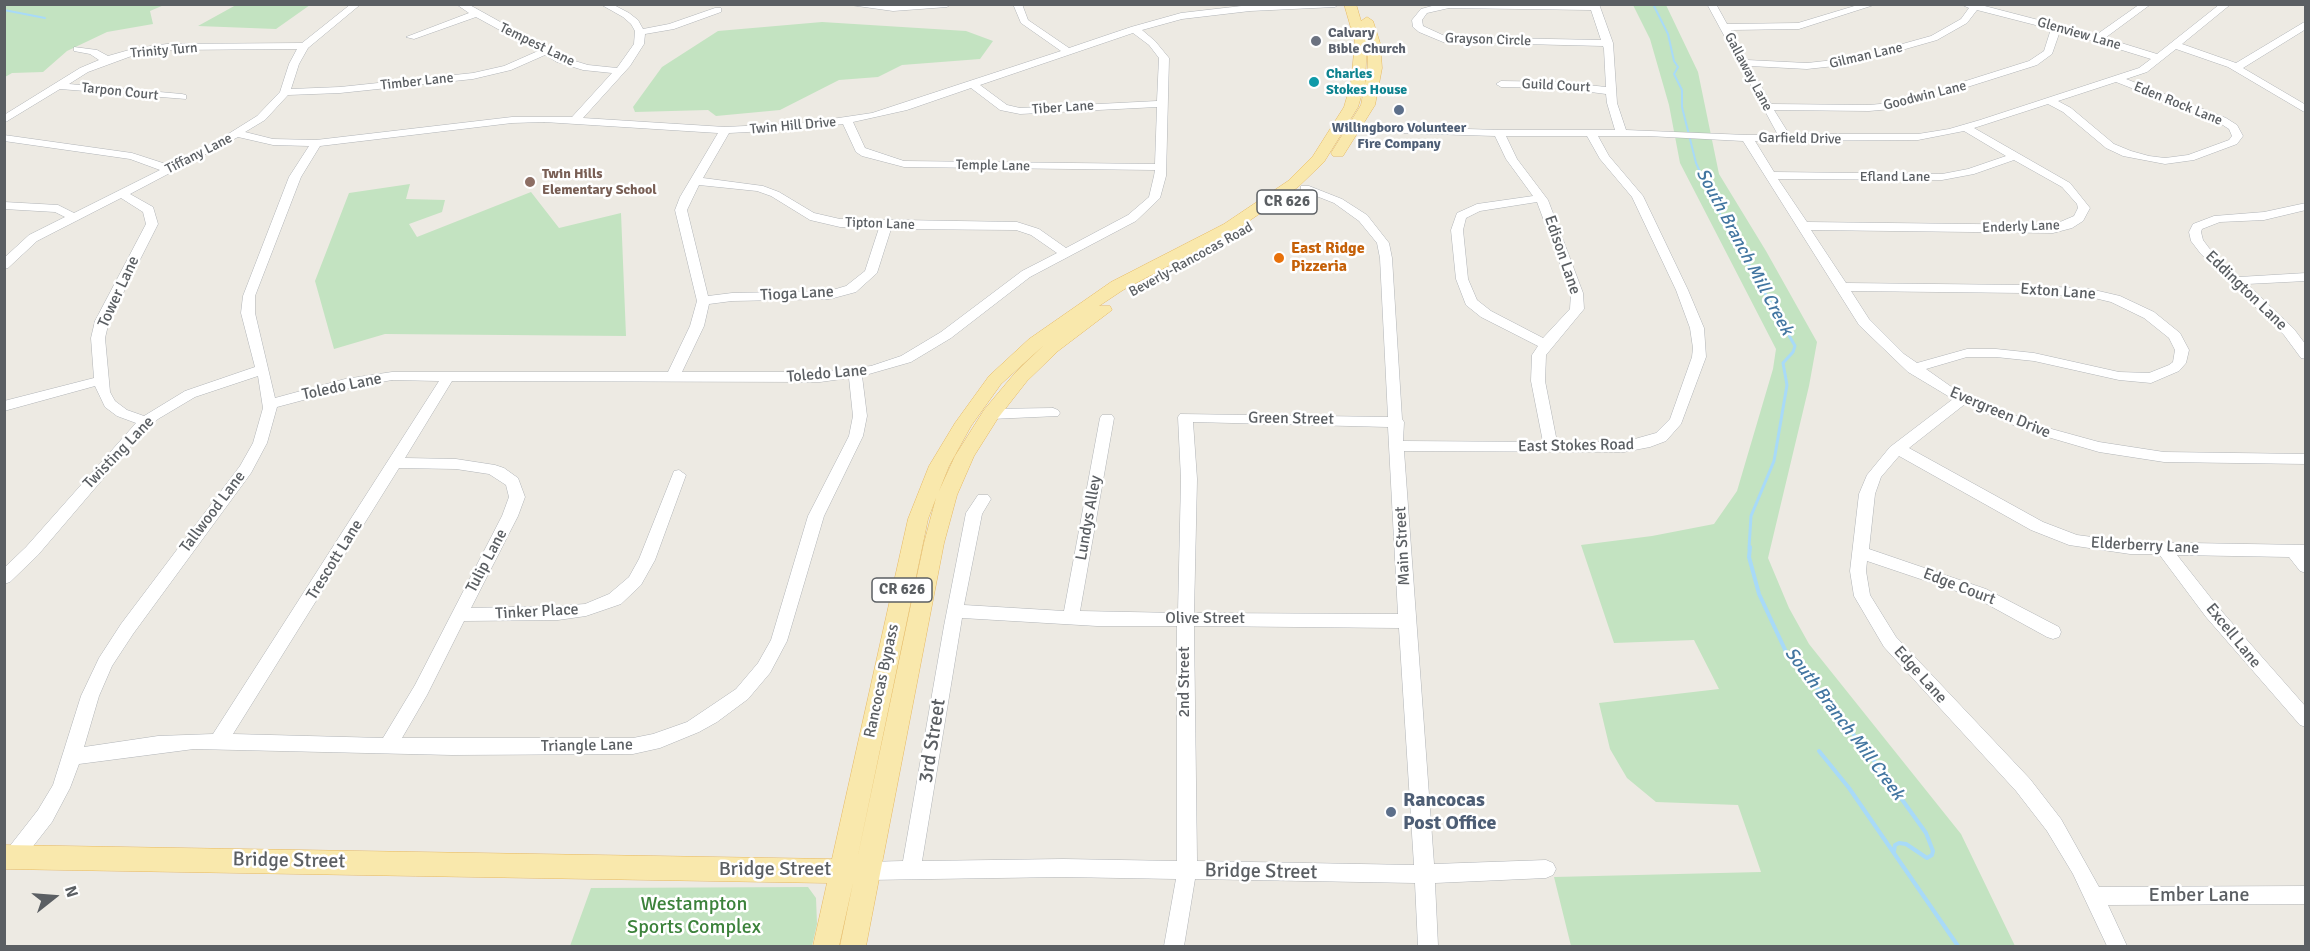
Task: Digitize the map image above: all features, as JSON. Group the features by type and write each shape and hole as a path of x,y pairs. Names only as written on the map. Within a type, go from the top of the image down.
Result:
{"main road":[{"name":"Beverly-Rancocas Road","path":"1043,345 1235,231 1278,210 1325,170 1347,128 1361,60 1360,42 1350,4"},
{"name":"Beverly-Rancocas Road","path":"1235,231 1299,178 1368,105 1375,68 1374,43 1362,4"},
{"name":"Rancocas Bypass","path":"826,946 855,871 946,495 965,456 991,414 1043,345"},
{"name":"Rancocas Bypass","path":"853,946 855,871 918,519 939,466 964,423 995,380 1043,345"},
{"name":"Bridge Street","path":"9,857 616,869 855,871"}],"street":[{"name":"Tiffany Lane","path":"4,265 33,238 238,134 269,112 285,92 294,64 304,46 357,4"},
{"name":"Tempest Lane","path":"460,4 545,52 581,67 619,71"},
{"path":"576,120 619,71 639,44 640,32 631,19 604,4"},
{"path":"847,4 884,8 947,4"},
{"path":"1017,4 1024,21 1068,52"},
{"name":"Twin Hill Drive","path":"238,134 273,142 316,143 512,120 576,120 725,130 788,128 847,121 896,110 1171,18 1203,12 1335,4"},
{"name":"Gallaway Lane","path":"1712,4 1786,139"},
{"path":"1828,4 1846,14"},
{"path":"1724,27 1791,27 1846,14 1873,4"},
{"path":"2099,38 2147,4"},
{"name":"Garfield Drive","path":"1347,128 1786,139 1918,137 1964,127 2143,70 2227,4"},
{"name":"Grayson Circle","path":"1595,6 1449,5 1424,11 1417,20 1418,27 1422,30 1446,40 1608,43"},
{"path":"1595,6 1608,43 1612,66 1611,91 1615,114 1622,134"},
{"name":"Glenview Lane","path":"1969,6 2099,38 2159,58"},
{"name":"Gilman Lane","path":"1744,63 1806,66 1853,60 1934,38 1964,21 1969,6"},
{"path":"640,32 671,27 718,10"},
{"path":"411,37 475,14"},
{"path":"2236,67 2248,62 2306,24"},
{"name":"Goodwin Lane","path":"1767,107 1869,108 1891,106 1919,99 2033,63 2048,52 2058,27"},
{"name":"Toledo Lane","path":"269,404 376,378 408,375 784,378 855,374 906,359 946,335 1026,274 1142,212 1157,190 1164,58 1152,43 1134,29"},
{"path":"2176,45 2236,67 2306,110"},
{"name":"Trinity Turn","path":"4,120 58,86 107,60 136,51 167,47 304,46"},
{"path":"78,49 93,52 107,60"},
{"name":"Timber Lane","path":"285,92 340,90 473,76 507,68 545,52"},
{"name":"Eden Rock Lane","path":"2050,101 2067,110 2110,146 2149,159 2165,161 2190,158 2233,141 2238,136 2233,128 2222,120 2117,79"},
{"name":"Guild Court","path":"1501,84 1552,84 1611,91"},
{"name":"Tiber Lane","path":"973,85 999,105 1020,111 1161,104"},
{"name":"Tarpon Court","path":"58,86 182,97"},
{"name":"Temple Lane","path":"847,121 860,150 866,154 904,164 1160,167"},
{"name":"Enderly Lane","path":"1802,226 2054,228 2068,225 2079,218 2084,208 2079,197 2066,185 1964,127"},
{"path":"673,376 697,326 703,302 681,210 725,130"},
{"name":"Edison Lane","path":"1499,133 1512,159 1540,198 1560,244 1578,301 1572,316 1545,344 1539,355 1537,371 1551,447"},
{"name":"East Stokes Road","path":"1397,446 1631,446 1661,437 1676,422 1700,348 1697,328 1645,212 1632,189 1600,152 1591,133"},
{"path":"4,138 132,156 168,169"},
{"name":"Evergreen Drive","path":"1747,138 1841,287 1874,334 1913,369 1962,399 2032,428 2077,442 2120,451 2187,458 2306,459"},
{"name":"Tallwood Lane","path":"9,857 49,809 72,757 90,696 105,663 127,629 246,469 266,431 269,404 263,369 248,313 249,296 268,240 296,177 316,143"},
{"name":"Efland Lane","path":"1770,175 1942,177 1970,172 2016,156"},
{"name":"Tipton Lane","path":"695,181 759,188 819,219 852,225 1017,226 1035,232 1065,253"},
{"name":"Main Street","path":"1305,188 1352,209 1363,218 1383,243 1386,258 1428,946"},
{"name":"Tower Lane","path":"121,193 149,210 152,224 102,321 98,338 103,392 110,404 122,413 146,422"},
{"path":"1540,198 1477,208 1461,216 1457,230 1462,279 1471,302 1486,314 1545,344"},
{"path":"4,205 62,210 73,217"},
{"name":"Eddington Lane","path":"2306,206 2264,216 2218,219 2197,227 2195,232 2197,241 2205,251 2289,332 2306,356"},
{"name":"Tioga Lane","path":"703,302 732,297 823,296 850,289 871,273 886,226"},
{"path":"2237,281 2306,278"},
{"name":"Exton Lane","path":"1841,287 2032,289 2090,293 2115,299 2149,315 2175,336 2182,350 2179,363 2174,368 2151,378 2119,376 2034,357 1996,353 1957,355 1913,369"},
{"name":"Twisting Lane","path":"4,578 32,551 108,462 146,422 190,394 263,369"},
{"name":"Triangle Lane","path":"72,757 176,742 388,746 633,746 654,742 693,727 727,706 759,675 779,641 816,516 856,436 860,416 855,374"},
{"name":"Trescott Lane","path":"218,742 298,618 448,375"},
{"path":"4,406 102,380"},
{"name":"Edge Lane","path":"1962,399 1880,466 1870,485 1858,571 1862,596 1896,649 2023,785 2063,840 2117,946"},
{"path":"991,414 1053,413"},
{"name":"Green Street","path":"1185,417 1396,422"},
{"name":"2nd Street","path":"1173,946 1187,871 1185,618 1189,479 1185,417"},
{"name":"Lundys Alley","path":"1071,618 1107,418"},
{"name":"Elderberry Lane","path":"1899,449 2056,535 2075,541 2112,547 2299,551"},
{"name":"Tulip Lane","path":"388,746 421,690 518,497 516,489 506,476 490,469 456,464 394,463"},
{"name":"Tinker Place","path":"459,615 558,613 586,610 615,599 635,581 648,560 679,475"},
{"name":"3rd Street","path":"912,871 974,513 983,499"},
{"name":"Excell Lane","path":"2164,549 2212,612 2306,720"},
{"path":"2299,551 2306,567"},
{"name":"Edge Court","path":"1860,552 1980,593 2054,632"},
{"name":"Olive Street","path":"956,611 1071,618 1407,621"},
{"name":"Bridge Street","path":"855,871 1063,868 1424,874 1546,869"},
{"name":"Ember Lane","path":"2093,896 2306,895"}],"green space":[{"path":"5,5 164,5 150,11 153,24 107,32 67,51 43,72 12,73 5,77"},
{"path":"236,5 310,5 276,29 198,26"},
{"path":"1633,5 1666,5 1698,72 1719,174 1817,342 1809,386 1768,558 1789,608 1809,644 1961,834 2015,946 1571,946 1554,877 1761,872 1738,805 1656,802 1627,778 1610,749 1599,703 1719,689 1694,640 1614,643 1581,545 1652,536 1714,524 1737,491 1773,369 1776,349 1680,163 1669,105 1650,39"},
{"path":"822,22 966,31 993,41 980,59 902,65 878,77 839,80 780,110 716,116 708,110 635,112 633,107 662,67 718,31"},
{"path":"410,184 406,199 445,200 442,212 409,224 417,237 531,192 559,228 621,213 626,336 385,334 334,349 315,281 349,193"},
{"name":"Westampton Sports Complex","path":"808,887 816,898 817,924 812,946 570,946 591,888"}],"waterway":[{"name":"South Branch Mill Creek","path":"1653,4 1668,34 1674,61 1678,67 1674,74 1682,90 1682,107 1696,163 1715,205 1734,238"},
{"path":"4,10 45,18"},
{"name":"South Branch Mill Creek","path":"1733,237 1795,346 1793,352 1783,363 1787,385 1774,461 1751,516 1749,548"},
{"name":"South Branch Mill Creek","path":"1750,547 1749,557 1759,594 1788,656 1818,689 1878,766 1926,833 1933,851 1932,855 1927,858 1906,844 1899,843 1895,845 1894,851"},
{"path":"1819,751 1849,788 1958,946"}],"place":[{"name":"Calvary Bible Church","path":"1316,41"},
{"name":"Charles Stokes House","path":"1314,82"},
{"name":"Willingboro Volunteer Fire Company","path":"1399,110"},
{"name":"Twin Hills Elementary School","path":"530,182"},
{"name":"East Ridge Pizzeria","path":"1279,258"},
{"name":"Rancocas Post Office","path":"1391,812"}]}
